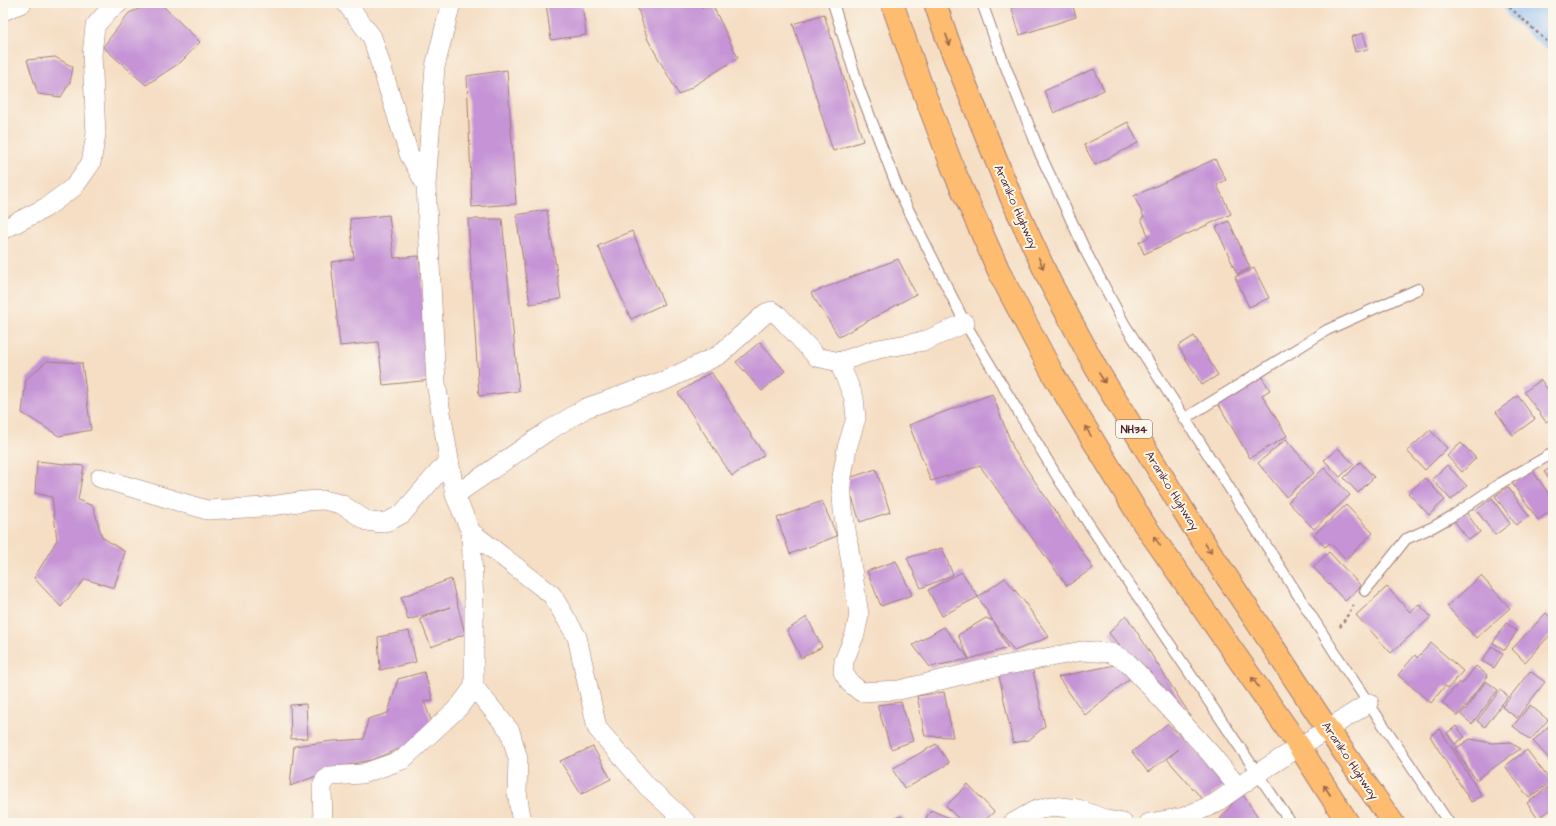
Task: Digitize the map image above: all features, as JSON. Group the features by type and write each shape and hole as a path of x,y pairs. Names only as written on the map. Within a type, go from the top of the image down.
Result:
{"highway":[{"path":"892,3 954,171 1002,278 1054,376 1144,524 1299,746 1348,823"},
{"name":"Araniko Highway","path":"935,3 951,48 1011,197 1050,282 1096,368 1191,523 1327,728 1393,823"}],"street":[{"path":"3,11 22,3"},
{"path":"4,228 45,208 74,186 92,163 96,134 92,55 95,26 109,10 118,3"},
{"path":"346,3 372,37 409,154 426,185"},
{"path":"323,823 322,787 325,780 331,776 362,774 402,760 459,707 474,687 474,605 471,532 455,495 436,383 426,185 435,67 451,3"},
{"path":"455,495 548,431 586,408 666,380 719,355 766,313 772,311 778,316 817,357 839,362 878,350 925,341 965,322"},
{"path":"839,362 854,398 856,418 847,448 840,483 860,615 855,634 844,661 843,672 850,683 861,692 899,690 986,670 1082,651 1111,653 1126,661 1209,752 1238,787"},
{"path":"100,478 207,510 264,507 305,500 323,500 341,504 367,521 379,523 389,521 402,514 449,460"},
{"path":"471,532 552,595 577,637 598,728 647,786 687,823"},
{"path":"474,687 510,731 518,759 517,792 522,823"},
{"path":"1149,823 1184,817 1214,804 1299,746 1369,703"},
{"path":"1013,823 1034,812 1052,806 1078,809 1107,820 1123,823"}],"lane":[{"path":"833,3 859,88 898,189 965,322 1061,482 1291,823"},
{"path":"982,3 997,46 1041,156 1087,254 1125,324 1184,419 1337,656 1449,823"},
{"path":"1184,419 1327,330 1418,289"},
{"path":"1365,590 1406,539 1433,527 1454,515 1501,483 1553,453"}],"path":[{"path":"1505,3 1553,47"},
{"path":"1337,656 1335,635 1347,613 1365,590"}],"building":[{"path":"153,3 160,3 200,42 181,62 146,85 103,47 129,13"},
{"path":"546,3 582,3 586,35 551,40"},
{"path":"636,3 700,3 702,8 712,4 738,58 679,95 648,40"},
{"path":"1010,3 1072,3 1076,17 1020,35"},
{"path":"824,14 863,141 833,151 793,24"},
{"path":"1363,33 1368,49 1355,52 1351,37"},
{"path":"55,57 73,67 70,82 61,97 38,94 27,60"},
{"path":"1094,69 1104,90 1054,113 1044,91"},
{"path":"507,70 516,204 472,207 467,76"},
{"path":"1128,122 1138,143 1095,165 1084,145"},
{"path":"1215,159 1226,180 1217,185 1231,214 1144,254 1139,242 1149,237 1141,219 1144,217 1134,196"},
{"path":"547,210 561,299 530,304 516,215"},
{"path":"389,215 394,258 419,256 431,380 383,385 378,342 340,346 331,262 354,259 350,219"},
{"path":"468,219 502,219 519,391 479,396"},
{"path":"1229,221 1250,268 1237,274 1216,227"},
{"path":"632,231 664,304 631,319 598,246"},
{"path":"898,259 916,294 839,337 811,293"},
{"path":"1254,268 1269,298 1249,307 1235,277"},
{"path":"1194,336 1218,375 1202,385 1178,346"},
{"path":"760,342 785,371 762,391 736,362"},
{"path":"47,361 82,363 91,430 59,436 22,413 26,379"},
{"path":"711,372 764,455 732,476 678,393"},
{"path":"1261,376 1270,390 1262,395 1287,436 1250,458 1217,402"},
{"path":"1541,380 1553,397 1553,417 1546,422 1524,392"},
{"path":"992,394 1014,450 1093,568 1067,586 980,466 931,481 909,425"},
{"path":"1518,396 1535,419 1513,435 1496,412"},
{"path":"1430,430 1447,448 1425,470 1407,451"},
{"path":"1286,439 1314,473 1286,497 1258,463"},
{"path":"1461,443 1476,458 1462,472 1447,456"},
{"path":"1338,448 1354,464 1340,477 1324,460"},
{"path":"37,461 84,466 78,500 93,506 102,537 125,552 114,588 85,579 61,607 34,578 57,540 52,497 35,493"},
{"path":"1360,462 1374,477 1358,493 1344,478"},
{"path":"1447,465 1467,486 1451,500 1432,479"},
{"path":"1553,466 1553,484 1544,472"},
{"path":"1324,468 1350,495 1314,529 1288,502"},
{"path":"876,469 890,512 860,522 846,479"},
{"path":"1532,470 1553,500 1553,509 1538,520 1512,483"},
{"path":"1425,478 1445,500 1429,515 1408,493"},
{"path":"1508,487 1529,516 1516,525 1495,496"},
{"path":"1492,498 1510,524 1495,535 1476,510"},
{"path":"822,501 837,536 790,554 777,518"},
{"path":"1346,505 1373,533 1346,559 1330,543 1325,547 1314,535"},
{"path":"1466,512 1480,532 1469,540 1454,521"},
{"path":"942,548 953,575 921,588 907,558"},
{"path":"1329,552 1361,586 1345,601 1313,567"},
{"path":"896,561 912,595 881,606 867,571"},
{"path":"962,572 978,597 942,616 928,590"},
{"path":"1481,576 1510,608 1476,638 1447,606"},
{"path":"1005,578 1023,600 1049,637 1014,651 994,622 1008,648 969,659 958,635 986,618 993,621 978,597"},
{"path":"451,579 465,634 431,647 420,619 450,607 408,620 401,597"},
{"path":"1387,587 1410,612 1419,604 1431,617 1391,653 1356,615"},
{"path":"1546,613 1553,620 1553,632 1525,662 1512,649"},
{"path":"1126,615 1190,715 1182,721 1109,633"},
{"path":"807,617 822,647 801,658 787,630"},
{"path":"1506,623 1517,631 1505,650 1493,643"},
{"path":"944,627 969,659 930,667 913,645"},
{"path":"409,631 416,662 380,670 378,637"},
{"path":"1431,643 1463,671 1448,688 1445,686 1431,703 1398,675 1415,655 1417,658"},
{"path":"1492,646 1503,654 1494,668 1482,661"},
{"path":"1124,663 1134,675 1085,715 1058,677"},
{"path":"1032,666 1045,726 1029,740 1013,743 998,671"},
{"path":"1476,666 1488,676 1458,716 1442,703 1459,682 1462,684"},
{"path":"1530,671 1545,682 1517,718 1502,707"},
{"path":"424,672 433,700 424,701 433,726 422,740 371,760 340,767 290,786 294,746 364,739 368,719 388,713 398,679"},
{"path":"1486,681 1498,690 1472,724 1461,715"},
{"path":"1500,690 1508,696 1485,727 1477,721"},
{"path":"944,692 953,737 925,736 917,696"},
{"path":"901,702 913,741 891,749 877,705"},
{"path":"306,704 308,738 291,739 290,705"},
{"path":"1530,705 1548,720 1530,740 1513,726"},
{"path":"1553,722 1553,763 1533,741"},
{"path":"1167,724 1188,742 1226,784 1204,801 1167,759 1179,749 1148,772 1132,752"},
{"path":"1456,726 1465,737 1455,744 1447,733"},
{"path":"1440,729 1482,796 1471,802 1430,736"},
{"path":"1470,739 1492,743 1511,742 1520,749 1476,780 1455,749"},
{"path":"936,744 949,763 905,789 892,769"},
{"path":"593,747 611,779 581,794 560,761"},
{"path":"1527,750 1551,782 1529,798 1505,766"},
{"path":"968,784 994,812 982,823 967,823 960,820 946,806"},
{"path":"1552,784 1553,808 1538,819 1527,803"},
{"path":"1241,792 1262,823 1217,823"},
{"path":"931,810 947,817 962,823 923,823"},
{"path":"901,816 907,823 879,823"}],"waterway":[{"path":"1525,3 1553,28"}]}
